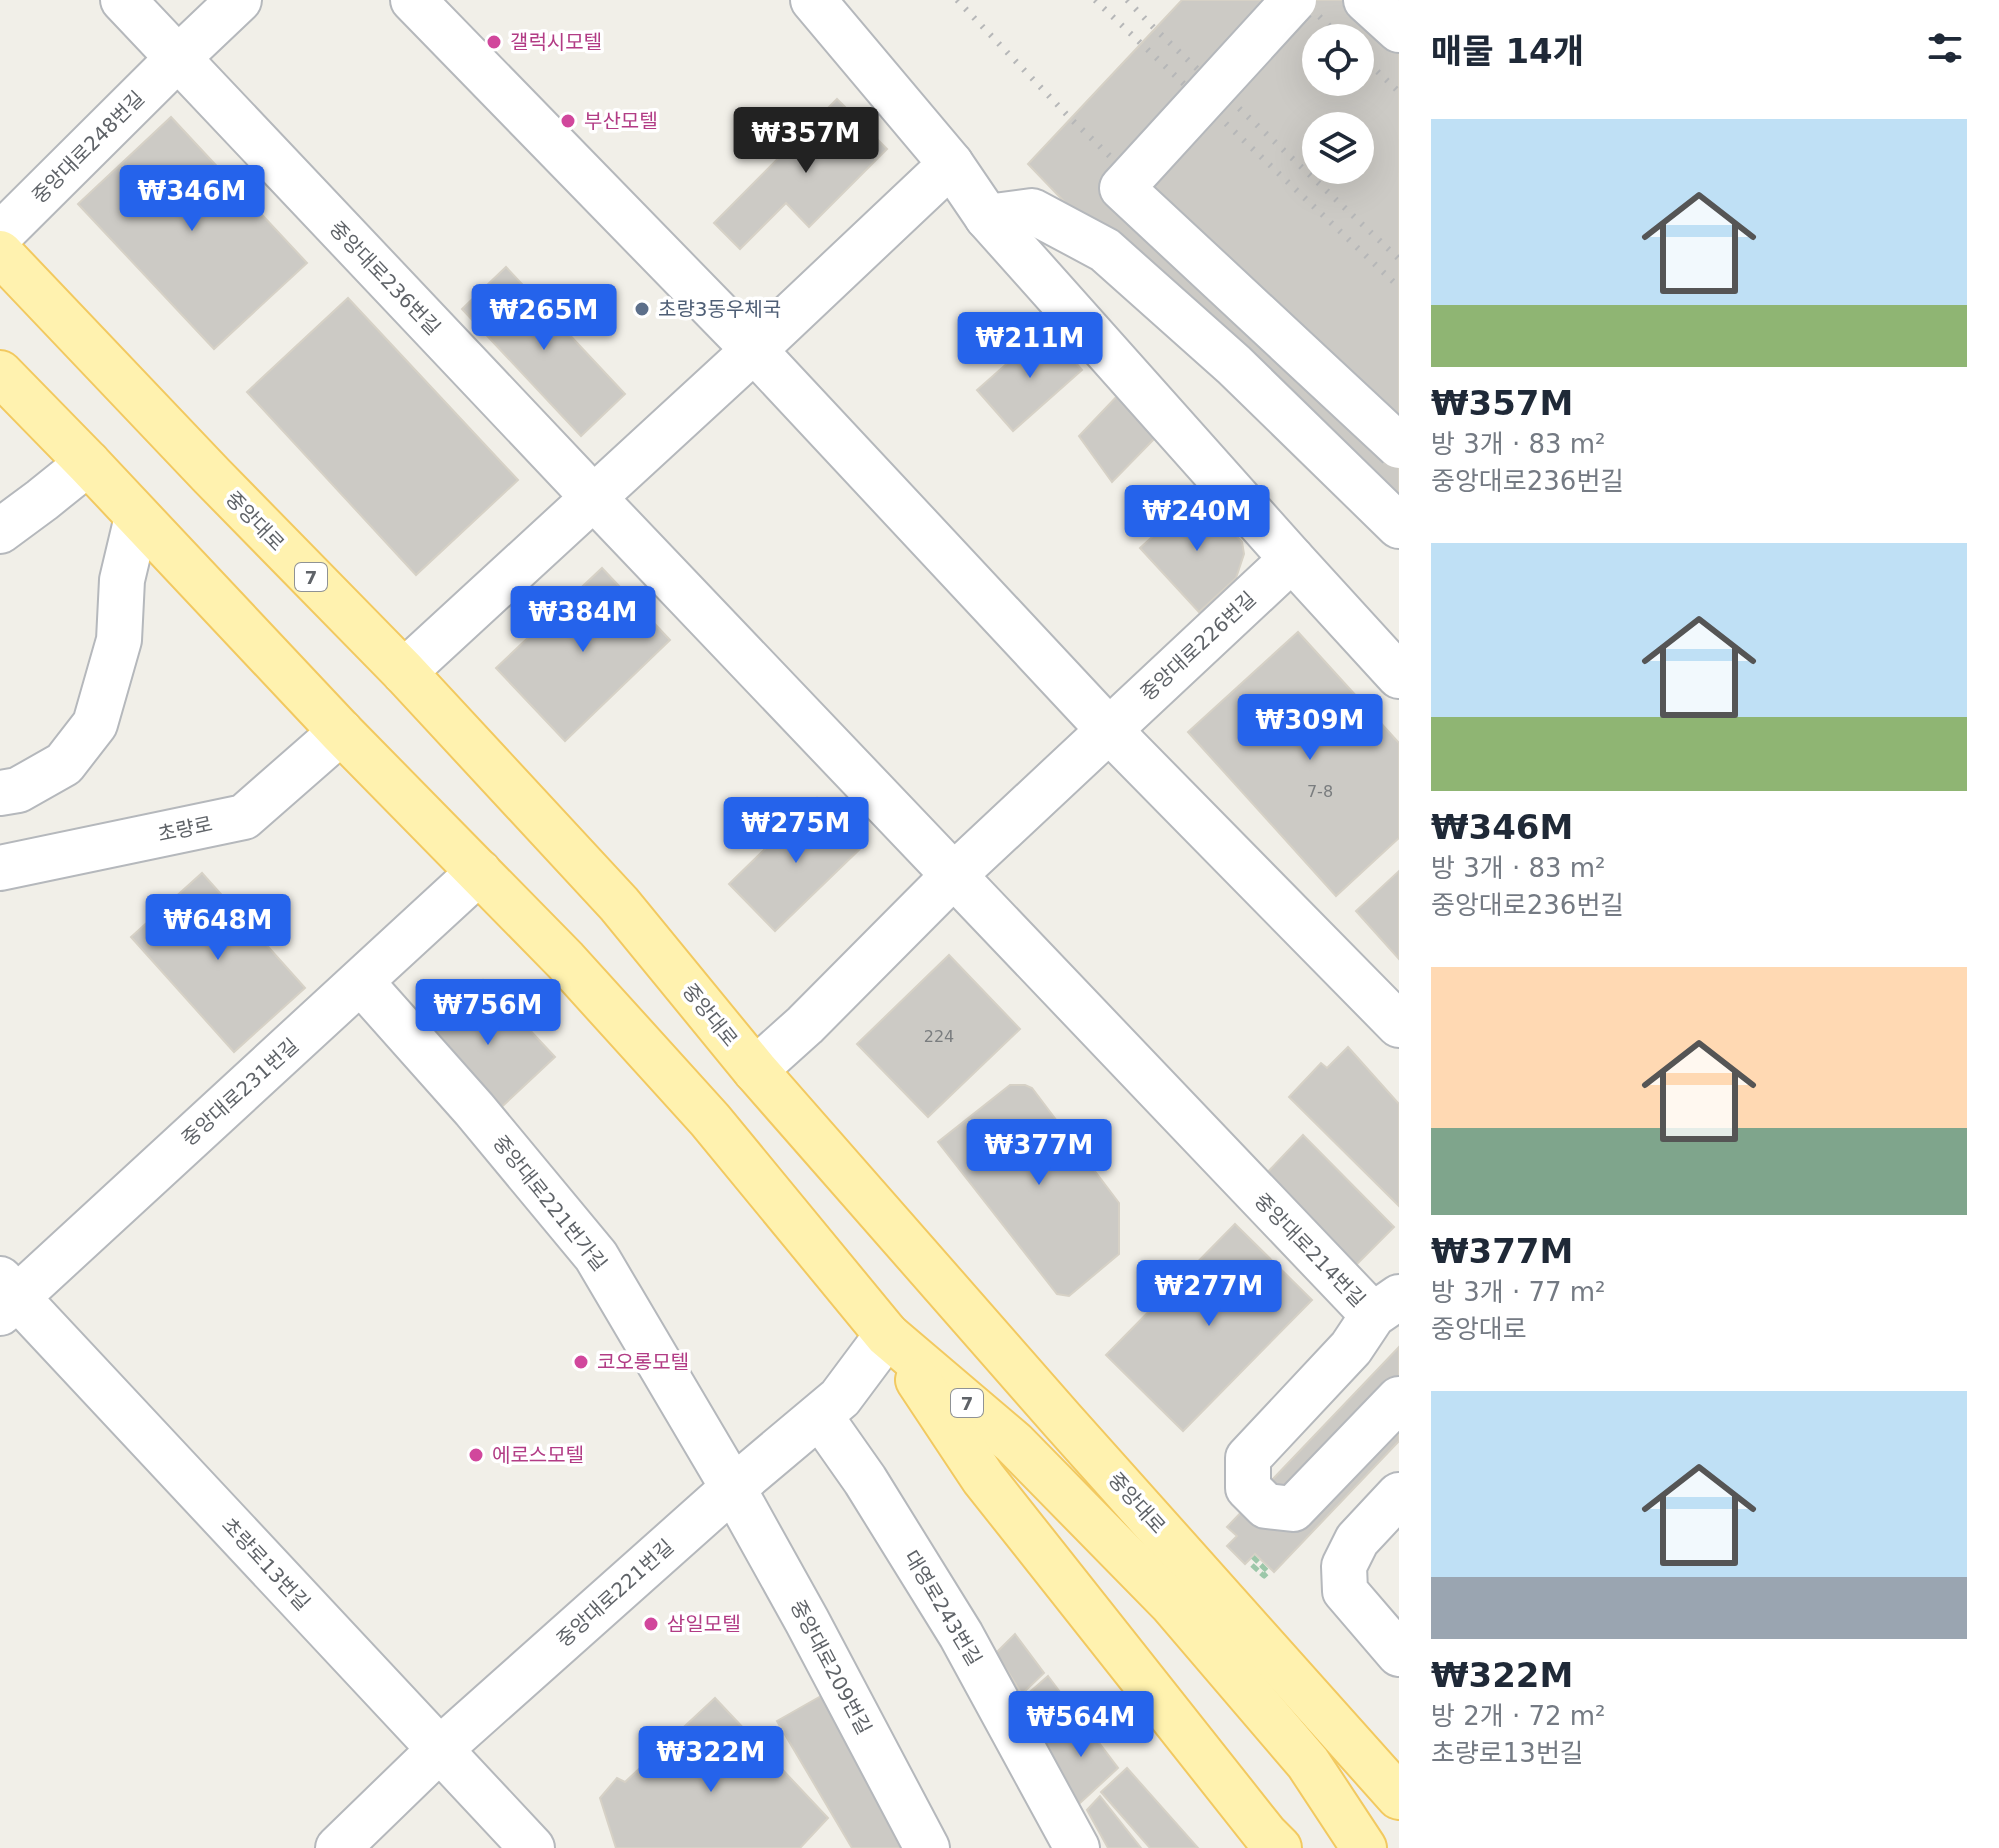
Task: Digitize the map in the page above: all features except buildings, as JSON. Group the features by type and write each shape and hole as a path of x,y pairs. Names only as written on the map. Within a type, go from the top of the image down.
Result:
{"main road":[{"name":"중앙대로","path":"0,253 404,672 619,904 755,1070 1399,1797"},
{"name":"7","path":"0,373 341,732 565,960 710,1120 887,1335 983,1478 1265,1843"},
{"name":"7","path":"887,1335 1014,1443 1171,1603 1308,1763 1364,1848"}],"street":[{"path":"123,0 177,59"},
{"name":"중앙대로248번길","path":"0,235 239,0"},
{"path":"413,0 754,350 1108,729 1399,1025"},
{"path":"813,0 951,164 987,217 1399,676"},
{"path":"1294,0 1122,188 1399,446"},
{"path":"1366,0 1399,30"},
{"name":"중앙대로236번길","path":"177,59 594,498"},
{"path":"404,672 951,164"},
{"path":"987,217 1032,211 1105,250 1234,365 1399,526"},
{"path":"0,531 88,463"},
{"path":"594,498 954,875"},
{"path":"0,793 18,790 64,764 95,724 119,640 122,580 137,517"},
{"name":"중앙대로226번길","path":"755,1070 805,1025 954,875 1292,559"},
{"name":"초량로","path":"0,868 244,817 341,732"},
{"name":"중앙대로231번길","path":"5,1296 361,982 479,872"},
{"name":"중앙대로214번길","path":"954,875 1386,1306 1248,1458 1248,1488 1266,1506 1293,1509 1399,1399"},
{"name":"중앙대로221번가길","path":"361,982 474,1109 596,1256 733,1488"},
{"name":"초량로13번길","path":"5,1296 532,1848"},
{"name":"중앙대로221번길","path":"338,1848 439,1750 733,1488 840,1398 887,1335"},
{"name":"대영로243번길","path":"820,1416 865,1480 961,1635 1077,1848"},
{"name":"중앙대로209번길","path":"733,1488 927,1848"},
{"path":"1399,1495 1357,1540 1344,1566 1345,1591 1399,1654"}],"path":[{"path":"1253,1557 1268,1572 1264,1576 1252,1565 1256,1561 1264,1568 1272,1575"}],"railway":[{"path":"957,0 1071,119 1399,432"},
{"path":"1095,0 1399,287"},
{"path":"1127,0 1399,259"},
{"path":"1302,0 1327,24"},
{"path":"1374,68 1399,92"}],"place":[{"name":"갤럭시모텔","path":"494,42"},
{"name":"부산모텔","path":"568,121"},
{"name":"초량3동우체국","path":"642,309"},
{"name":"코오롱모텔","path":"581,1362"},
{"name":"에로스모텔","path":"476,1455"},
{"name":"삼일모텔","path":"651,1624"}]}
